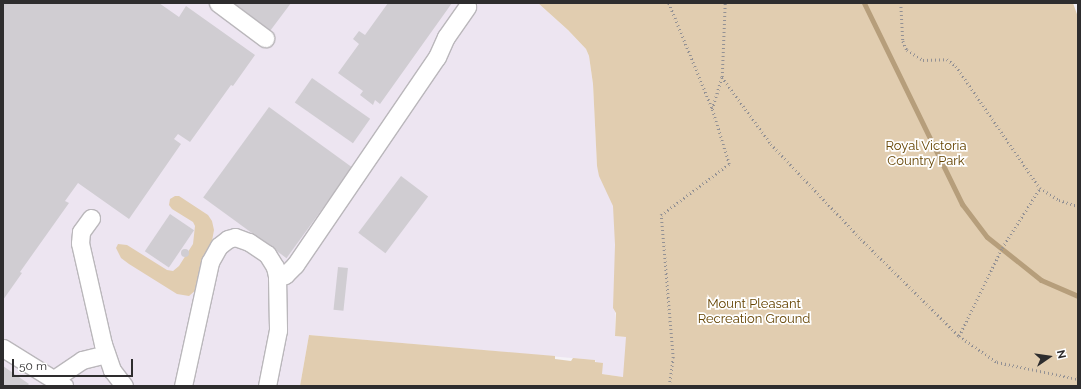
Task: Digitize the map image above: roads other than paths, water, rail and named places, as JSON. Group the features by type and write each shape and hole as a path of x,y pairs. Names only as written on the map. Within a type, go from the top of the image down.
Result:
{"lane":[{"path":"218,3 265,38"},
{"path":"277,278 285,275 295,265 437,57 446,37 467,7"},
{"path":"91,218 81,232 80,243 106,354 115,375 124,386"},
{"path":"183,386 210,262 219,246 231,238 239,238 249,242 270,258 275,266 277,278 278,330 267,386"},
{"path":"3,348 59,383 82,360 106,354"}],"waterway":[{"path":"864,3 962,204 987,237 1041,280 1078,296"}],"park label":[{"name":"Royal Victoria Country Park","path":"926,154"},
{"name":"Mount Pleasant Recreation Ground","path":"754,312"}]}
